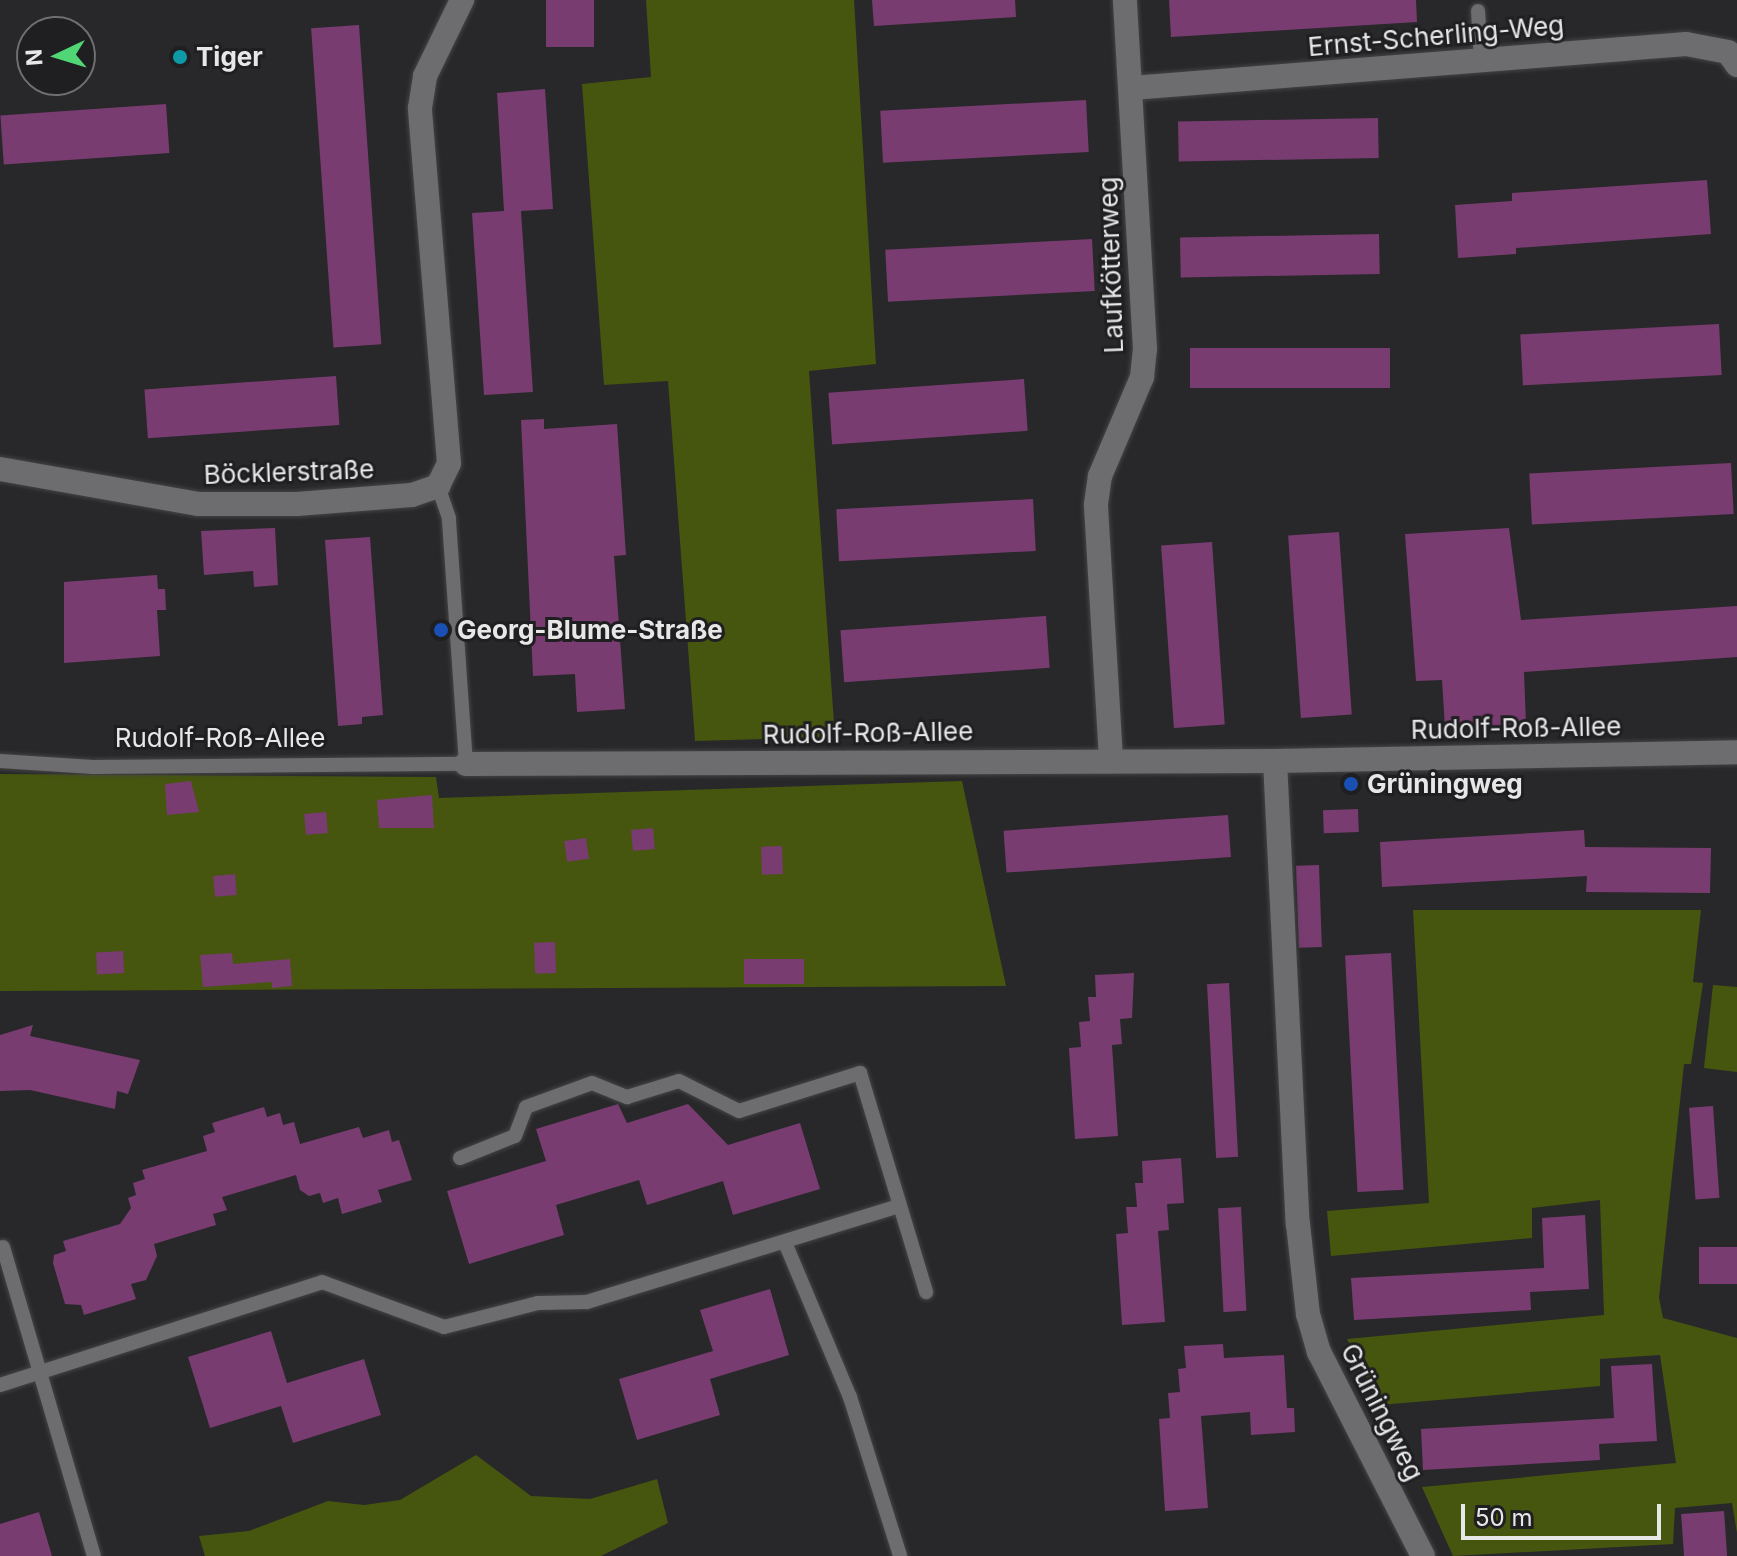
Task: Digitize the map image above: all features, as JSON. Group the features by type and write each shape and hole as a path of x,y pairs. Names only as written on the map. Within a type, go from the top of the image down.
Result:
{"street":[{"path":"438,486 449,463 420,108 425,76 462,0"},
{"name":"Laufkötterweg","path":"1111,759 1096,504 1100,476 1142,377 1145,349 1125,0"},
{"name":"Ernst-Scherling-Weg","path":"1132,88 1686,44 1728,52 1737,65"},
{"name":"Böcklerstraße","path":"0,469 199,504 297,504 412,495 438,486"},
{"name":"Rudolf-Roß-Allee","path":"466,764 1111,759 1275,761 1737,752"},
{"name":"Grüningweg","path":"1275,761 1298,1224 1308,1314 1319,1352 1423,1556"}],"lane":[{"path":"1478,11 1481,60"},
{"path":"438,486 449,518 466,764"},
{"name":"Rudolf-Roß-Allee","path":"0,761 93,767 466,764"},
{"path":"460,1158 515,1136 526,1107 592,1083 627,1097 679,1081 739,1111 860,1073 926,1292"},
{"path":"0,1385 322,1282 444,1327 538,1303 587,1302 786,1245 900,1206"},
{"path":"786,1245 850,1397 900,1556"},
{"path":"3,1247 94,1556"}],"green space":[{"path":"646,0 854,0 876,364 809,371 835,737 695,741 668,381 604,385 582,84 651,77"},
{"path":"0,774 436,777 439,798 962,781 1006,986 0,991"},
{"path":"1413,910 1701,910 1693,982 1703,983 1691,1064 1684,1064 1659,1298 1663,1318 1737,1338 1737,1533 1732,1503 1675,1508 1673,1544 1453,1556 1422,1487 1676,1463 1660,1355 1600,1359 1600,1386 1380,1405 1347,1339 1604,1315 1600,1200 1532,1208 1532,1238 1331,1256 1327,1211 1429,1203"},
{"path":"1713,985 1737,987 1737,1072 1704,1068"},
{"path":"476,1455 531,1496 590,1499 657,1479 668,1523 601,1556 205,1556 199,1536 249,1531 328,1501 364,1505 400,1500"}],"building":[{"path":"546,0 594,0 594,47 546,47"},
{"path":"872,0 1015,0 1016,17 874,26"},
{"path":"1169,0 1416,0 1417,22 1171,37"},
{"path":"359,25 381,344 333,348 311,28"},
{"path":"545,89 553,209 521,211 533,392 484,395 472,213 504,211 497,93"},
{"path":"1086,100 1089,152 883,163 880,111"},
{"path":"166,104 169,153 4,164 0,116"},
{"path":"1378,118 1379,158 1179,161 1178,121"},
{"path":"1707,180 1711,234 1516,248 1516,254 1458,258 1455,205 1512,201 1512,193"},
{"path":"1379,234 1380,274 1181,277 1180,237"},
{"path":"1092,239 1095,291 888,302 885,250"},
{"path":"1719,324 1722,375 1523,385 1520,334"},
{"path":"1190,348 1390,348 1390,388 1190,388"},
{"path":"336,376 339,425 148,438 144,389"},
{"path":"1024,379 1028,431 832,445 828,393"},
{"path":"544,419 544,429 617,424 626,555 614,556 625,709 577,712 575,674 533,676 521,420"},
{"path":"1731,463 1734,514 1532,525 1529,474"},
{"path":"1033,499 1036,551 839,561 836,509"},
{"path":"275,528 278,585 254,587 253,571 204,575 201,531"},
{"path":"1509,528 1521,620 1737,606 1737,657 1524,672 1526,724 1445,728 1442,680 1416,681 1405,534"},
{"path":"1339,532 1352,715 1301,718 1288,536"},
{"path":"370,537 383,715 362,717 362,724 338,726 325,540"},
{"path":"1212,542 1225,725 1174,728 1161,546"},
{"path":"157,575 158,589 165,589 166,610 157,610 160,656 64,663 64,582"},
{"path":"1046,616 1050,668 844,682 841,630"},
{"path":"191,781 199,812 167,815 165,784"},
{"path":"432,795 434,828 379,828 377,800"},
{"path":"1358,809 1359,832 1324,833 1323,810"},
{"path":"326,812 328,833 306,835 304,814"},
{"path":"1228,815 1231,857 1006,873 1004,831"},
{"path":"653,828 655,849 633,851 631,830"},
{"path":"1584,830 1585,847 1711,848 1710,893 1586,892 1587,876 1382,887 1380,842"},
{"path":"586,838 589,859 567,862 564,841"},
{"path":"782,846 783,874 762,875 761,847"},
{"path":"1319,865 1322,947 1299,948 1296,866"},
{"path":"235,874 237,895 215,897 213,876"},
{"path":"555,942 556,973 535,974 534,943"},
{"path":"123,951 124,973 97,974 96,952"},
{"path":"232,953 233,964 290,959 292,986 272,988 272,982 203,987 200,955"},
{"path":"1391,953 1403,1190 1357,1192 1345,955"},
{"path":"744,959 804,959 804,984 744,984"},
{"path":"1134,973 1132,1018 1120,1019 1122,1044 1112,1045 1118,1136 1075,1139 1069,1048 1081,1047 1079,1022 1090,1021 1088,997 1096,997 1095,975"},
{"path":"1229,983 1238,1157 1216,1158 1207,984"},
{"path":"33,1025 30,1036 140,1060 128,1094 117,1091 115,1109 30,1090 0,1091 0,1035"},
{"path":"618,1104 627,1123 688,1104 728,1145 800,1123 820,1189 733,1215 723,1181 647,1205 639,1180 556,1205 564,1235 469,1264 447,1191 546,1161 536,1129"},
{"path":"1713,1106 1719,1198 1695,1199 1689,1108"},
{"path":"264,1107 267,1117 280,1113 283,1125 294,1122 300,1144 359,1127 363,1138 389,1130 392,1142 399,1140 412,1180 378,1190 382,1202 342,1214 338,1198 323,1203 320,1193 309,1196 300,1190 296,1175 222,1197 227,1210 213,1214 216,1225 154,1244 157,1256 146,1280 131,1284 136,1299 84,1315 81,1305 65,1304 53,1263 54,1255 66,1251 63,1241 120,1224 131,1208 128,1198 136,1195 133,1183 145,1179 142,1170 207,1151 203,1136 215,1132 212,1123"},
{"path":"1181,1158 1184,1203 1167,1204 1169,1230 1158,1231 1165,1322 1122,1325 1116,1234 1128,1233 1126,1207 1137,1207 1135,1183 1143,1183 1142,1161"},
{"path":"1241,1207 1246,1311 1223,1312 1218,1208"},
{"path":"1585,1215 1589,1289 1530,1292 1531,1310 1354,1320 1351,1278 1544,1268 1542,1218"},
{"path":"1699,1247 1737,1247 1737,1284 1699,1284"},
{"path":"770,1289 789,1355 710,1379 720,1415 637,1440 619,1379 713,1351 700,1310"},
{"path":"271,1331 287,1383 364,1359 381,1415 293,1443 281,1406 210,1428 188,1357"},
{"path":"1223,1344 1224,1358 1284,1355 1287,1408 1294,1408 1295,1432 1251,1435 1250,1412 1201,1416 1208,1508 1165,1511 1159,1419 1170,1418 1168,1393 1180,1392 1178,1369 1186,1368 1184,1346"},
{"path":"1652,1364 1657,1441 1599,1444 1600,1460 1423,1470 1421,1429 1614,1418 1611,1366"},
{"path":"1724,1511 1727,1556 1684,1556 1681,1514"},
{"path":"39,1512 52,1556 0,1556 0,1524"}],"place":[{"name":"Tiger","path":"180,57"},
{"name":"Georg-Blume-Straße","path":"441,630"},
{"name":"Grüningweg","path":"1351,784"}]}
